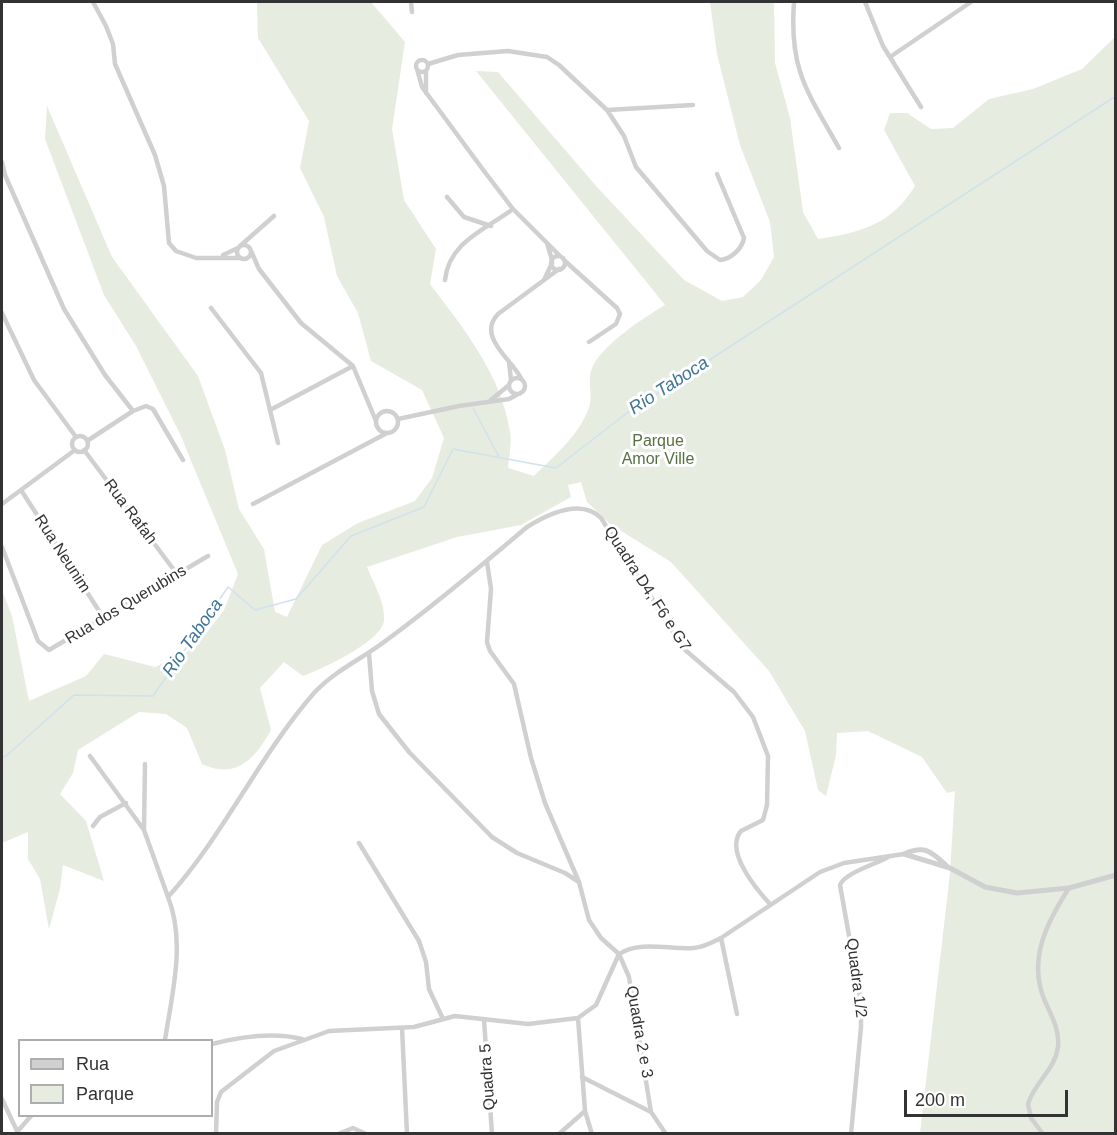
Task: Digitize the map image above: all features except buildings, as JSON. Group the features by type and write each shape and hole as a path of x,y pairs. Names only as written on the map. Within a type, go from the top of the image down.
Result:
{"street":[{"path":"93,2 112,44 115,64 155,155 164,186 169,243 176,251 196,258 220,256 247,258 253,234"},
{"path":"411,2 412,12"},
{"path":"794,2 794,40 802,83 839,148"},
{"path":"866,2 876,32 921,107"},
{"path":"890,57 971,2"},
{"path":"589,342 616,324 620,314 513,209 426,93 417,69 420,61 428,64 445,58 508,51 547,57 571,74 607,110 624,136 632,159 643,177 715,258 725,259 740,248 744,238 717,174"},
{"path":"426,93 428,64"},
{"path":"417,69 421,72 426,70"},
{"path":"607,110 693,105"},
{"path":"2,162 8,184 64,309 105,375 133,411"},
{"path":"447,197 464,217 491,226"},
{"path":"445,280 446,267 453,252 513,209"},
{"path":"259,269 237,253 239,247 274,216"},
{"path":"547,241 554,267 574,268"},
{"path":"220,256 246,245 259,269 301,324 353,366 376,421 377,440"},
{"path":"544,280 552,262 560,256"},
{"path":"398,419 490,400 509,399 524,389 522,380 491,336 492,323 498,314 561,269 565,261"},
{"path":"211,308 261,373 272,409 278,443"},
{"path":"2,313 34,380 76,437"},
{"path":"508,359 511,392 518,394"},
{"path":"272,409 353,366"},
{"path":"490,400 510,383 522,380"},
{"path":"2,504 75,450 84,450 87,441 141,406 153,410 183,460"},
{"path":"369,406 381,413 390,411 398,419"},
{"path":"376,421 381,413"},
{"path":"253,504 396,429 398,419"},
{"path":"378,428 387,433"},
{"path":"76,437 84,437 87,441"},
{"path":"75,450 72,443 76,437"},
{"name":"Rua Rafah","path":"84,450 177,574"},
{"name":"Rua Neunim","path":"21,490 103,618"},
{"name":"Quadra D4, F6 e G7","path":"487,562 539,519 580,507 595,512 684,649 734,692 753,717 768,756 767,805 763,820 741,831 736,846 744,870 770,904"},
{"name":"Rua dos Querubins","path":"2,547 38,641 44,648 52,649 208,556"},
{"path":"168,897 188,873 315,692 329,678 369,654 487,562 491,589 487,642 490,651 513,684 531,758 545,803 579,882 589,920 601,938 619,954"},
{"path":"369,654 372,691 379,714 409,752 486,833 517,853 565,873 579,882"},
{"path":"90,756 144,830 177,924 177,943 165,1039"},
{"path":"144,830 145,764"},
{"path":"93,826 100,817 126,803"},
{"path":"359,843 419,941 426,962 429,989 443,1019"},
{"path":"216,1134 217,1102 221,1092 274,1051 302,1038 342,1029 422,1026 455,1016 528,1024 578,1018 596,1005 619,954 632,948 695,948 721,938 820,872 844,863 903,854 920,848 927,850 950,868 985,887 1028,894 1069,888 1116,875"},
{"path":"903,854 950,868"},
{"name":"Quadra 1/2","path":"851,1134 861,1004 840,885 846,876 875,866 892,855"},
{"path":"1043,1134 1031,1118 1028,1104 1052,1064 1058,1046 1058,1036 1040,990 1037,964 1045,930 1069,888"},
{"path":"721,938 737,1014"},
{"name":"Quadra 2 e 3","path":"619,954 632,991 651,1112"},
{"path":"578,1018 585,1111 592,1134"},
{"name":"Quadra 5","path":"484,1020 492,1134"},
{"path":"402,1028 407,1134"},
{"path":"213,1044 229,1039 274,1036 302,1038"},
{"path":"582,1077 651,1112 666,1134"},
{"path":"2,1099 17,1132 30,1117"},
{"path":"559,1134 585,1111"},
{"path":"338,1134 353,1128 366,1134"}],"green space":[{"name":"Parque Amor Ville","path":"257,2 371,2 405,42 392,129 404,200 436,249 430,284 468,335 490,372 498,391 511,436 508,468 534,476 567,443 581,425 590,404 590,375 595,362 623,334 665,305 476,71 498,72 597,187 684,280 722,301 743,297 761,280 774,257 770,222 740,145 717,54 710,2 774,2 775,63 790,118 803,212 818,239 848,234 874,225 896,209 915,186 884,130 890,113 907,113 931,129 953,128 989,99 1033,89 1082,69 1115,37 1115,1133 920,1133 950,873 955,791 947,793 922,757 868,731 837,733 836,755 826,796 818,790 805,731 769,671 671,562 610,524 587,502 581,482 568,485 571,497 521,525 457,537 367,567 383,606 384,620 381,628 374,637 350,653 303,676 284,662 260,688 271,730 258,750 243,764 225,770 202,764 187,728 166,714 139,712 78,750 73,773 60,794 86,821 104,881 63,865 60,889 49,929 40,879 28,859 28,832 2,843 2,590 12,616 29,701 86,676 104,654 155,667 195,648 224,610 238,574 180,434 136,346 104,295 45,139 47,106 112,257 198,376 225,450 239,509 264,549 275,612 287,617 322,545 358,523 415,501 432,478 444,438 422,390 371,361 358,313 337,276 324,217 300,168 309,121 258,38"}],"waterway":[{"name":"Rio Taboca","path":"2,757 6,756 74,695 153,696 228,587 255,610 296,599 351,536 424,507 453,449 556,468 623,416 1116,96"},
{"path":"473,408 499,457"}]}
